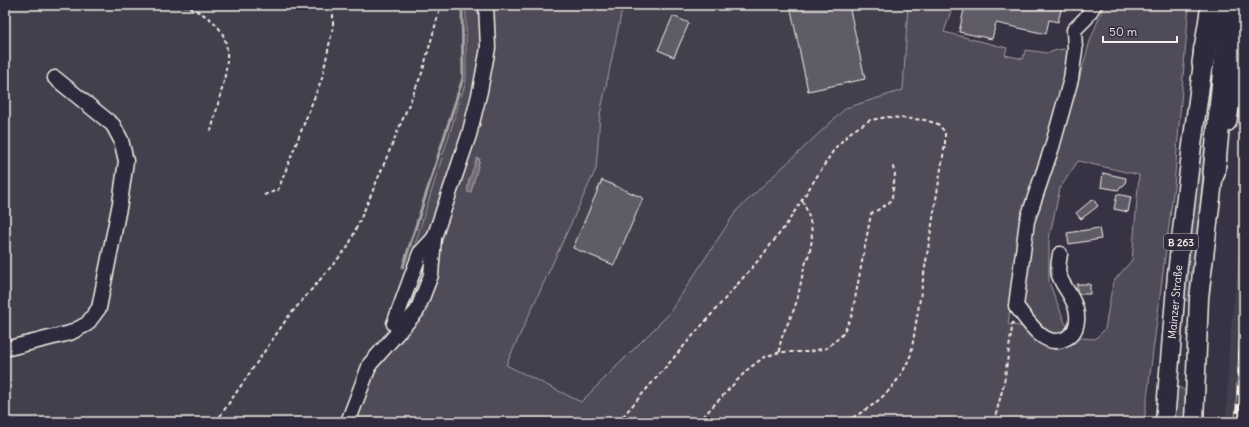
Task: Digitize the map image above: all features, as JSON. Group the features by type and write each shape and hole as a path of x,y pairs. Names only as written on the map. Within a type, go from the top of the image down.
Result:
{"highway":[{"name":"B 263","path":"1203,63 1212,5"},
{"path":"1214,173 1224,57 1231,5"}],"main road":[{"name":"B 263","path":"1202,5 1203,63"},
{"name":"B 263","path":"1194,422 1199,298 1214,173 1227,121 1244,34"},
{"name":"Mainzer Straße","path":"1165,422 1177,274 1203,63"}],"street":[{"path":"348,422 370,364 417,311 431,274 434,238 469,135 480,91 488,48 486,5"},
{"path":"1060,254 1058,273 1073,301 1078,321 1072,334 1064,340 1057,342 1048,340 1036,331 1016,306 1027,221 1052,146 1071,79 1075,50 1074,30 1086,18 1094,5"},
{"path":"5,349 70,333 87,324 99,308 120,203 126,161 121,140 113,125 55,78"},
{"path":"394,324 420,253 434,238"}],"path":[{"path":"183,5 196,10 212,20 223,34 228,48 227,68 211,131"},
{"path":"264,195 278,190 322,78 333,27 334,5"},
{"path":"216,422 288,317 348,247 422,73 441,5"},
{"path":"618,422 762,256 786,224 835,148 851,132 870,120 888,117 924,120 938,124 945,132 945,144 911,354 905,370 887,393 862,413 844,422"},
{"path":"698,422 747,370 764,357 780,352 808,352 827,348 842,335 852,315 871,214 889,203 892,198 895,174 892,164"},
{"path":"780,352 781,338 797,301 804,268 812,246 812,232 807,209 802,200"},
{"path":"994,422 1004,383 1011,332"}],"shaded area":[{"path":"5,5 908,5 903,91 846,108 737,210 668,315 581,402 506,365 478,422 5,422"},
{"path":"466,5 623,5 600,115 596,169 506,365 581,402 668,315 737,210 846,108 903,90 908,5 953,5 944,32 1007,48 1005,55 1023,59 1025,50 1048,53 1064,49 1068,53 1069,62 1020,243 1008,324 1025,327 1039,338 1077,336 1095,339 1105,329 1113,282 1132,260 1139,175 1078,161 1060,188 1049,239 1049,282 1065,323 1071,330 1065,334 1055,335 1049,333 1030,317 1021,300 1031,225 1072,104 1090,41 1104,5 1189,5 1174,186 1144,422 340,422 363,365 388,330 466,81"},
{"path":"1220,20 1209,111 1194,269 1189,273 1188,280 1193,285 1187,422 1172,422 1175,385 1186,391 1190,303 1183,299 1204,111 1212,57"},
{"path":"477,158 480,159 471,192 469,193 467,191 469,180"},
{"path":"1244,210 1244,422 1226,422 1229,346"}],"building":[{"path":"790,5 849,5 865,79 808,91"},
{"path":"965,5 1062,6 1058,22 1049,20 1046,34 996,23 992,39 959,32"},
{"path":"673,16 689,23 674,57 658,50"},
{"path":"1103,173 1126,178 1125,184 1118,190 1101,187"},
{"path":"602,180 643,198 614,265 573,248"},
{"path":"1117,194 1131,197 1128,212 1114,209"},
{"path":"1093,199 1098,206 1081,219 1076,213"},
{"path":"1099,228 1101,239 1069,244 1067,233"},
{"path":"1077,284 1090,284 1090,294 1079,294"}],"waterway":[{"path":"403,267 463,78 462,5"}],"railway":[{"path":"1237,422 1244,313"}]}
